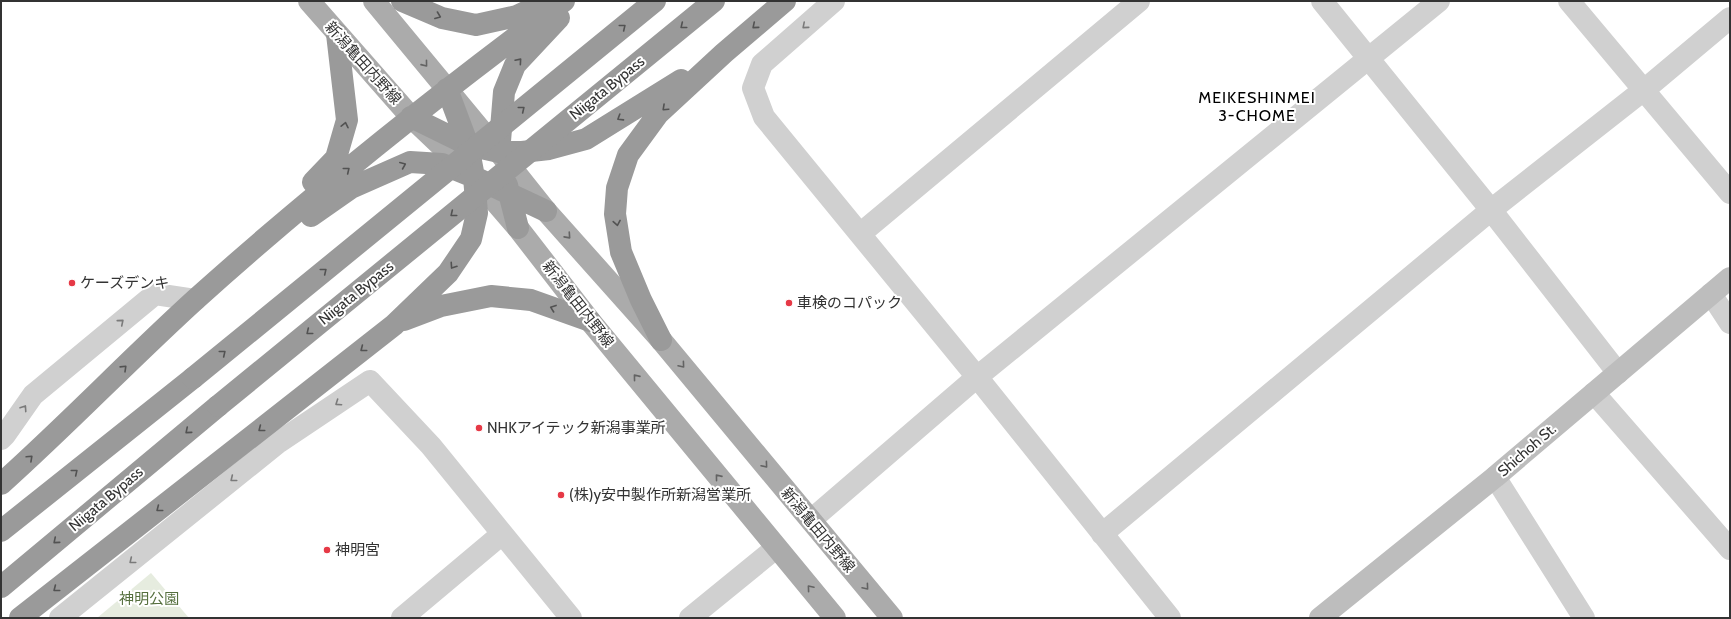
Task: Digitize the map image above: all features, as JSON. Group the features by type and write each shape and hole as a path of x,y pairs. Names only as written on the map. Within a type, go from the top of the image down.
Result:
{"highway":[{"path":"402,1 442,18 476,25 517,16 548,1"},
{"path":"195,300 301,207 446,89 564,1"},
{"path":"518,228 499,152 504,92 515,65 575,1"},
{"path":"1,531 193,378 655,1"},
{"name":"Niigata Bypass","path":"1,587 218,406 714,1"},
{"path":"660,340 621,252 615,214 617,188 628,155 658,114 724,52 785,1"},
{"path":"1,484 195,300 336,158 346,120 337,34"},
{"path":"412,117 468,145 499,152 522,152 549,149 586,139 724,52"},
{"path":"20,618 394,325 448,273 472,239 477,213 474,177 468,145 446,89"},
{"path":"195,300 351,188 410,162 442,164 474,177 546,211"},
{"path":"394,325 441,306 491,296 531,300 590,321"}],"main road":[{"name":"新潟亀田内野線","path":"309,1 412,117 474,177 518,228 590,321 835,618"},
{"name":"新潟亀田内野線","path":"374,1 546,211 660,340 892,618"}],"street":[{"path":"834,1 762,64 753,88 764,117 978,377 1170,618"},
{"path":"860,234 1139,1"},
{"path":"1322,1 1370,59 1618,373"},
{"path":"811,520 978,377 1370,59 1439,1"},
{"path":"1569,1 1730,193"},
{"path":"1102,534 1490,210 1643,90 1730,18"},
{"name":"Shichoh St.","path":"1320,618 1495,478 1730,278"},
{"path":"1,439 33,395 154,294 195,300"},
{"path":"1711,294 1730,323"},
{"path":"60,618 278,442 370,381 431,446 571,618"},
{"path":"1594,393 1730,549"},
{"path":"1495,478 1584,618"},
{"path":"402,618 502,534"},
{"path":"690,618 776,548"}],"green space":[{"name":"神明公園","path":"151,573 189,618 97,618"}],"place":[{"name":"ケーズデンキ","path":"72,283"},
{"name":"車検のコパック","path":"789,303"},
{"name":"NHKアイテック新潟事業所","path":"479,428"},
{"name":"(株)y安中製作所新潟営業所","path":"561,495"},
{"name":"神明宮","path":"327,550"}],"district":[{"name":"MEIKESHINMEI 3-CHOME","path":"1257,106"}]}
